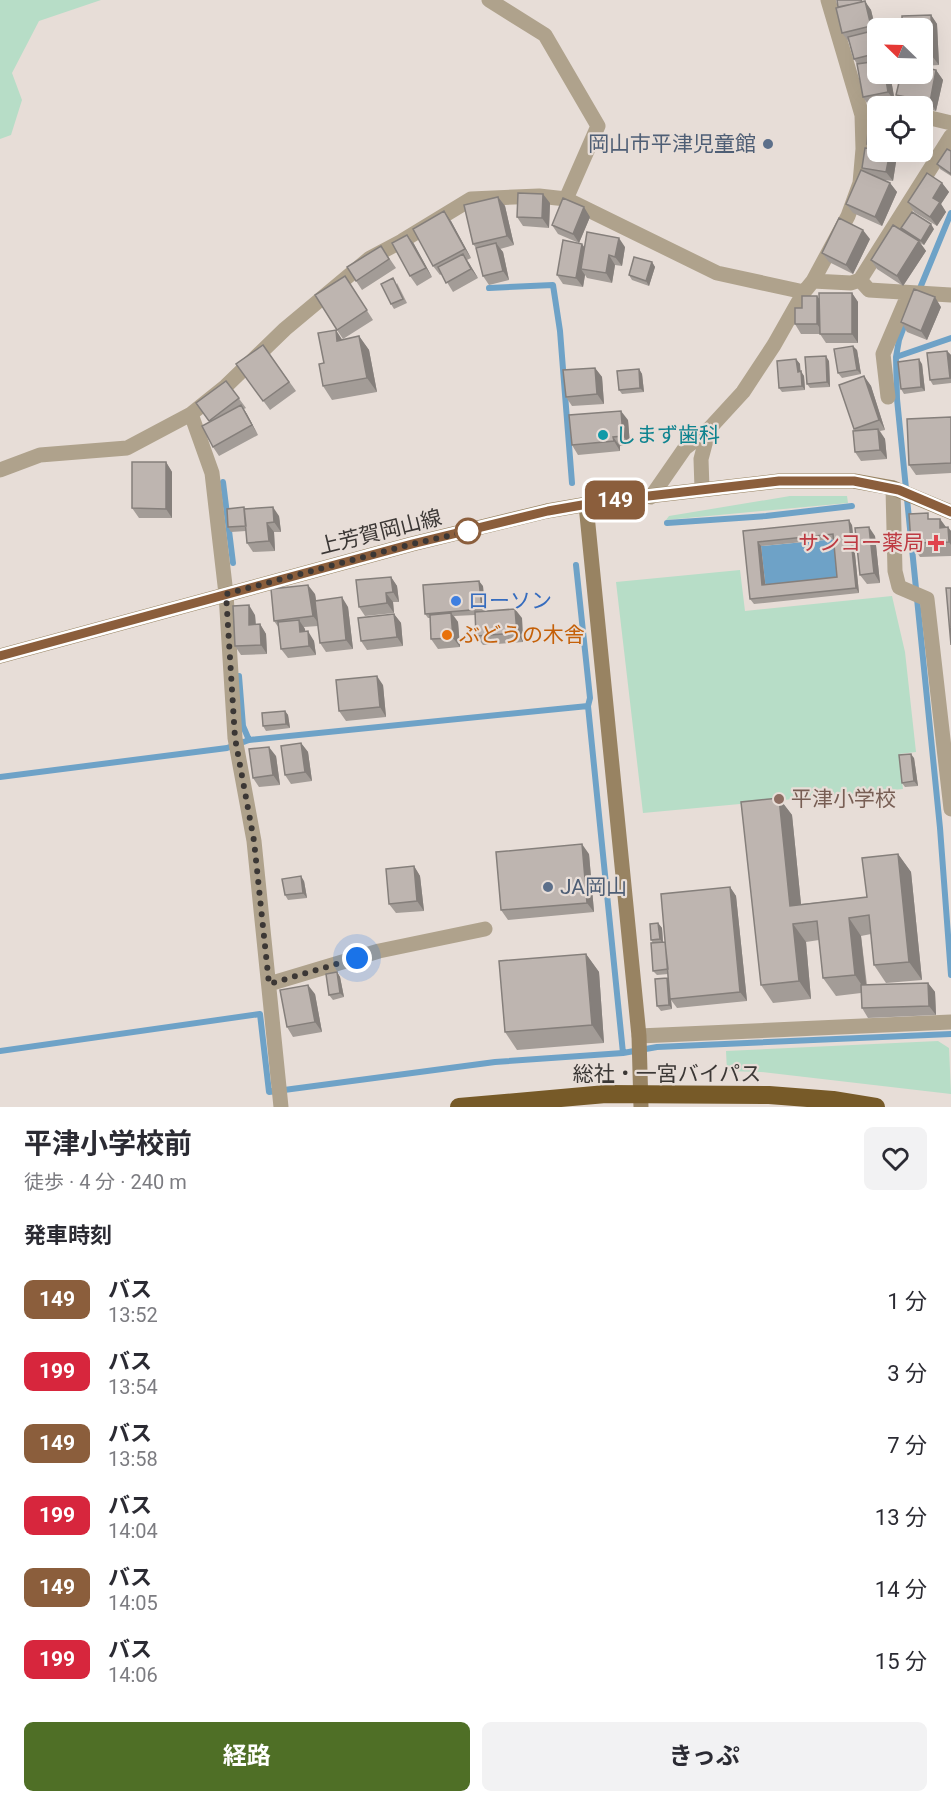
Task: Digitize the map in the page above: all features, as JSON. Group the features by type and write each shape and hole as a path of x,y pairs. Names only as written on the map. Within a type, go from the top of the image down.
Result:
{"highway":[{"name":"総社・一宮バイパス","path":"459,1107 588,1094 641,1101 769,1095 833,1100 876,1107"}],"main road":[{"name":"上芳賀岡山線","path":"0,656 412,544 548,511 605,501 779,481 854,481 896,489 951,512"},
{"path":"586,505 639,1038 641,1101"}],"street":[{"path":"489,0 545,35 598,126 566,199"},
{"path":"828,0 867,106"},
{"path":"933,119 951,123"},
{"path":"651,497 685,448 709,429 743,393 774,345 848,216 860,183 867,129"},
{"path":"0,470 40,455 127,448 191,414 226,386 285,329 370,258 471,200 539,196 566,199 717,273 808,286 851,283 860,280 951,136"},
{"path":"860,280 869,290 951,294"},
{"path":"888,397 883,354 915,293"},
{"path":"191,414 212,473 226,594 236,745 254,841 279,1096"},
{"path":"702,489 700,459 709,429"},
{"path":"896,489 895,571 899,587 927,599 951,809"},
{"path":"269,984 379,951 485,929"},
{"path":"639,1038 949,1022"}],"green space":[{"path":"0,0 101,0 39,21 12,73 22,100 11,135 0,139"},
{"path":"790,496 847,496 848,503 666,520 669,516"},
{"path":"740,570 745,611 892,596 905,652 916,752 899,754 903,789 643,813 616,582"},
{"path":"938,1041 949,1048 951,1094 761,1072 727,1071 726,1051"}],"water":[{"path":"836,539 841,582 766,590 761,546"}],"building":[{"path":"837,0 861,0 862,2 838,7"},
{"path":"865,1 869,18 867,18 867,27 842,33 836,8"},
{"path":"931,15 931,18 902,18 902,16"},
{"path":"867,32 867,56 854,59 848,37"},
{"path":"867,63 867,84 887,84 888,92 863,97 857,64"},
{"path":"933,69 936,70 931,96 896,95 899,84 933,84"},
{"path":"865,148 867,148 867,162 888,162 886,172 862,168"},
{"path":"947,149 951,151 951,174 937,164"},
{"path":"861,170 890,183 875,217 846,204"},
{"path":"927,173 942,183 933,198 940,202 930,217 908,202"},
{"path":"518,193 543,194 542,218 517,217"},
{"path":"498,197 507,236 473,244 464,205"},
{"path":"563,198 584,207 573,234 552,225"},
{"path":"444,211 465,249 433,266 413,229"},
{"path":"912,212 931,224 921,241 901,228"},
{"path":"839,218 863,230 846,265 822,253"},
{"path":"893,225 919,241 897,276 871,260"},
{"path":"587,232 619,238 615,257 609,255 606,273 581,269"},
{"path":"407,235 426,268 410,276 392,243"},
{"path":"563,240 582,244 576,278 557,275"},
{"path":"496,243 503,271 483,276 476,248"},
{"path":"381,246 389,259 356,281 347,267"},
{"path":"463,254 471,269 446,283 438,267"},
{"path":"634,257 652,262 646,281 629,275"},
{"path":"345,276 367,310 337,330 315,295"},
{"path":"393,278 403,299 391,304 381,284"},
{"path":"914,289 935,297 921,331 901,322"},
{"path":"819,293 852,293 852,334 820,334"},
{"path":"802,296 817,296 817,324 795,324 795,308 802,308"},
{"path":"336,330 337,341 359,336 367,378 323,386 319,364 324,363 318,333"},
{"path":"263,345 289,382 263,401 236,364"},
{"path":"853,346 857,370 838,373 834,349"},
{"path":"947,351 950,378 930,380 927,353"},
{"path":"826,356 827,382 807,384 805,357"},
{"path":"796,359 798,372 801,371 802,386 779,388 777,361"},
{"path":"919,359 921,387 901,389 898,362"},
{"path":"595,368 597,394 566,397 563,370"},
{"path":"639,369 640,388 619,390 617,371"},
{"path":"864,376 879,420 854,429 839,385"},
{"path":"226,381 239,398 209,421 196,403"},
{"path":"241,405 252,425 213,447 202,426"},
{"path":"621,411 623,436 613,437 614,441 572,445 569,415"},
{"path":"951,417 951,463 909,465 907,419"},
{"path":"878,429 880,450 855,452 853,431"},
{"path":"132,462 166,462 166,509 132,508"},
{"path":"244,507 246,526 228,527 227,509"},
{"path":"273,507 274,522 267,523 269,541 247,543 244,509"},
{"path":"928,513 928,519 940,519 940,528 948,527 949,542 911,543 909,514"},
{"path":"849,520 856,588 750,599 743,531","holes":["833,534 837,577 762,585 758,542"]},
{"path":"869,527 874,573 860,575 855,528"},
{"path":"391,577 393,592 386,593 387,603 359,607 356,580"},
{"path":"479,581 482,609 425,614 423,585"},
{"path":"308,585 313,616 274,621 271,589"},
{"path":"946,588 951,588 951,645"},
{"path":"342,597 346,640 320,643 315,601"},
{"path":"249,605 249,625 260,624 261,645 235,646 233,606"},
{"path":"515,609 517,633 476,636 475,612"},
{"path":"451,613 453,638 431,639 430,615"},
{"path":"394,614 397,637 361,641 358,618"},
{"path":"299,620 300,632 308,631 309,646 281,649 278,622"},
{"path":"377,676 380,707 339,711 336,680"},
{"path":"285,711 286,724 263,726 262,713"},
{"path":"301,743 305,772 285,775 281,746"},
{"path":"269,747 273,775 253,778 249,749"},
{"path":"911,754 914,781 902,783 899,755"},
{"path":"779,798 790,906 867,897 862,858 898,854 909,962 874,965 869,915 849,918 855,975 823,978 817,921 793,924 799,981 761,985 741,802"},
{"name":"JA岡山","path":"582,844 587,903 501,910 496,852"},
{"path":"414,866 417,901 389,904 386,869"},
{"path":"301,876 303,893 285,895 282,879"},
{"path":"730,887 740,992 670,999 661,894"},
{"path":"658,923 660,939 651,940 650,924"},
{"path":"665,942 668,969 653,971 651,943"},
{"path":"586,954 592,1025 505,1032 499,961"},
{"path":"337,972 340,993 329,995 326,974"},
{"path":"667,978 669,1005 657,1006 655,979"},
{"path":"928,983 929,1006 862,1008 861,985"},
{"path":"308,985 315,1022 287,1027 280,990"}],"waterway":[{"path":"918,293 951,213"},
{"path":"489,288 553,285 560,331 572,483"},
{"path":"896,357 906,321"},
{"path":"951,338 896,357 897,399 940,828 951,975"},
{"path":"223,482 233,563"},
{"path":"667,523 766,516 852,506"},
{"path":"576,565 590,698 588,706"},
{"path":"239,676 243,726 249,740"},
{"path":"0,777 227,748 249,740 588,706 623,1053"},
{"path":"0,1051 260,1014 269,1092 495,1062 623,1053 657,1047 951,1034"}],"bus line":[{"name":"149","path":"0,656 412,544 548,511 605,501 779,481 854,481 893,488 951,512"}],"place":[{"name":"岡山市平津児童館","path":"768,144"},
{"name":"しまず歯科","path":"603,435"},
{"name":"サンヨー薬局","path":"936,543"},
{"name":"ローソン","path":"456,601"},
{"name":"ぶどうの木舎","path":"447,635"},
{"name":"平津小学校","path":"779,799"},
{"name":"JA岡山","path":"548,887"}],"route":[{"path":"357,958 269,984 254,841 235,738 226,594 412,544 470,531 468,531"}]}
